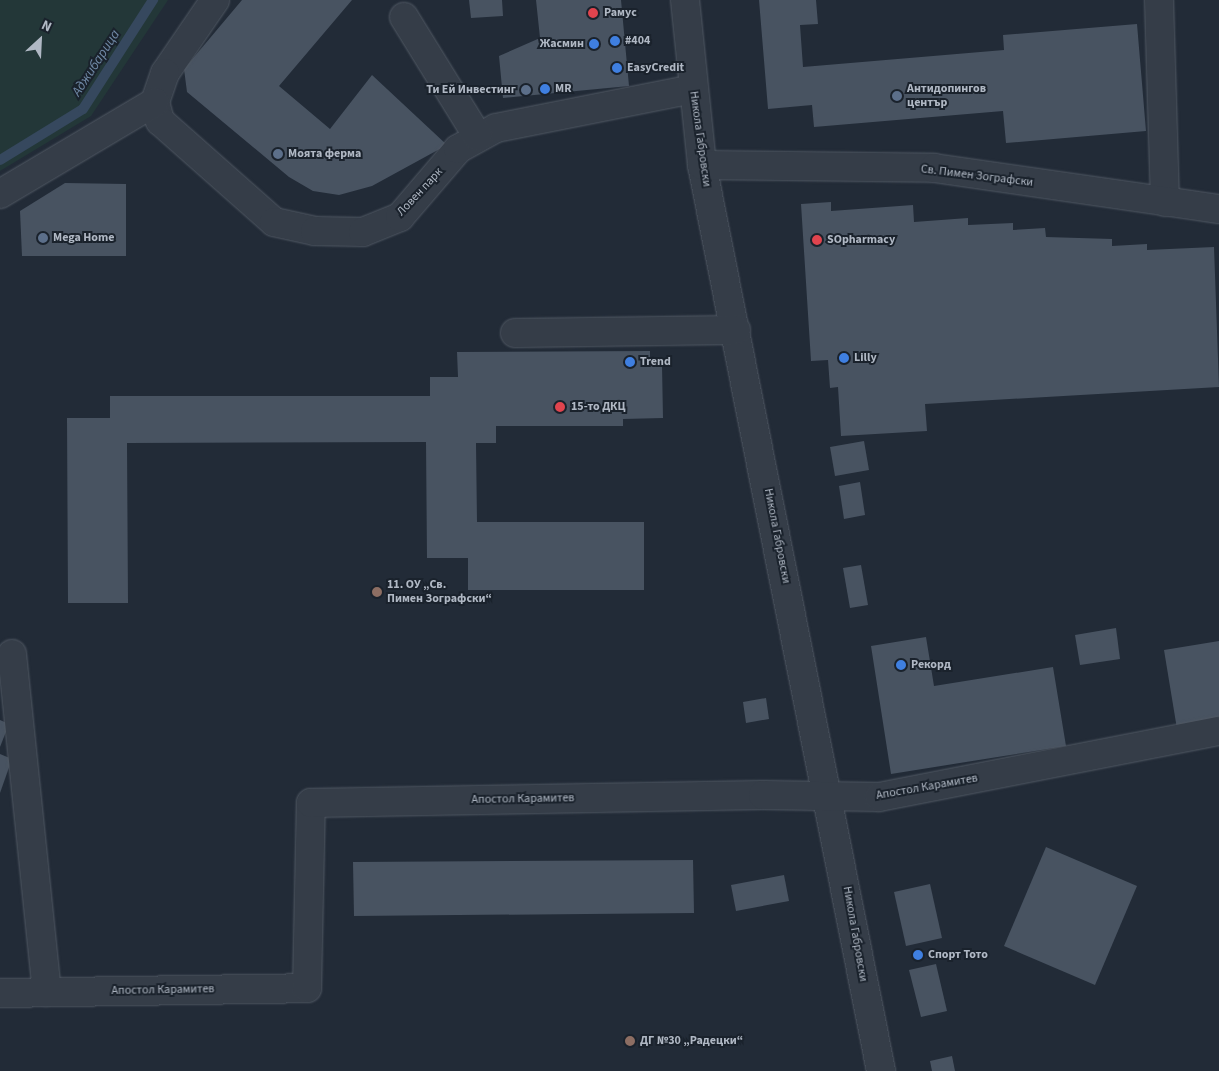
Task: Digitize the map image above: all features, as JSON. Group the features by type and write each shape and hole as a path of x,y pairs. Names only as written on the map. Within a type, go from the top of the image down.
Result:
{"street":[{"path":"0,194 155,102 165,73 215,0"},
{"name":"Никола Габровски","path":"685,0 702,165 829,796 881,1071"},
{"path":"1158,0 1165,202"},
{"path":"404,17 478,137"},
{"name":"Ловен парк","path":"155,102 160,121 274,222 315,231 362,232 400,217 458,149 496,128 693,89"},
{"name":"Св. Пимен Зографски","path":"702,165 934,168 1219,209"},
{"path":"515,333 736,330"},
{"path":"12,654 47,992"},
{"name":"Апостол Карамитев","path":"0,993 307,988 311,803 829,796 879,797 1219,731"}],"green space":[{"path":"0,0 168,0 91,116 0,171"}],"building":[{"path":"242,0 352,0 279,86 330,129 372,75 447,145 372,186 339,195 313,191 289,177 187,92 184,69"},
{"path":"469,0 502,0 503,16 471,18"},
{"path":"536,0 621,0 629,86 503,98 499,56 540,38"},
{"path":"759,0 816,0 818,24 800,25 803,67 1004,50 1003,35 1137,24 1146,131 1006,143 1003,111 814,127 812,105 768,109"},
{"path":"65,183 126,184 126,256 22,256 20,211"},
{"path":"831,202 831,211 913,205 914,222 968,218 968,225 1013,223 1013,230 1045,228 1046,237 1112,239 1112,246 1147,244 1147,250 1214,247 1219,387 925,404 927,431 841,436 838,387 830,388 828,360 811,361 801,204"},
{"path":"650,351 650,365 662,365 663,418 623,419 623,426 496,426 496,443 476,443 477,522 644,522 644,590 468,590 468,558 427,558 426,442 127,443 128,603 68,603 67,418 110,418 110,396 430,396 430,377 458,377 457,352"},
{"path":"864,441 869,470 835,476 830,447"},
{"path":"860,482 865,515 844,519 839,486"},
{"path":"861,565 868,605 850,608 843,568"},
{"path":"1116,628 1120,659 1080,665 1075,635"},
{"path":"926,637 934,686 1053,667 1066,746 891,774 871,646"},
{"path":"1219,641 1219,722 1177,729 1164,650"},
{"path":"766,698 769,719 746,723 743,702"},
{"path":"0,720 9,724 0,747"},
{"path":"0,754 12,759 0,793"},
{"path":"1046,847 1137,886 1095,985 1004,946"},
{"path":"693,860 694,913 354,916 353,862"},
{"path":"784,875 789,901 736,911 731,885"},
{"path":"930,884 942,938 906,946 894,892"},
{"path":"936,964 947,1011 921,1017 909,970"},
{"path":"952,1056 955,1071 932,1071 930,1061"}],"waterway":[{"name":"Аджибарица","path":"0,160 83,109 153,0"}],"place":[{"name":"Рамус","path":"593,13"},
{"name":"#404","path":"615,41"},
{"name":"Жасмин","path":"594,44"},
{"name":"EasyCredit","path":"617,68"},
{"name":"MR","path":"545,89"},
{"name":"Ти Ей Инвестинг","path":"526,90"},
{"name":"Антидопингов център","path":"897,96"},
{"name":"Моята ферма","path":"278,154"},
{"name":"Mega Home","path":"43,238"},
{"name":"SOpharmacy","path":"817,240"},
{"name":"Lilly","path":"844,358"},
{"name":"Trend","path":"630,362"},
{"name":"15-то ДКЦ","path":"560,407"},
{"name":"11. ОУ „Св. Пимен Зографски“","path":"377,592"},
{"name":"Рекорд","path":"901,665"},
{"name":"Спорт Тото","path":"918,955"},
{"name":"ДГ №30 „Радецки“","path":"630,1041"}]}
